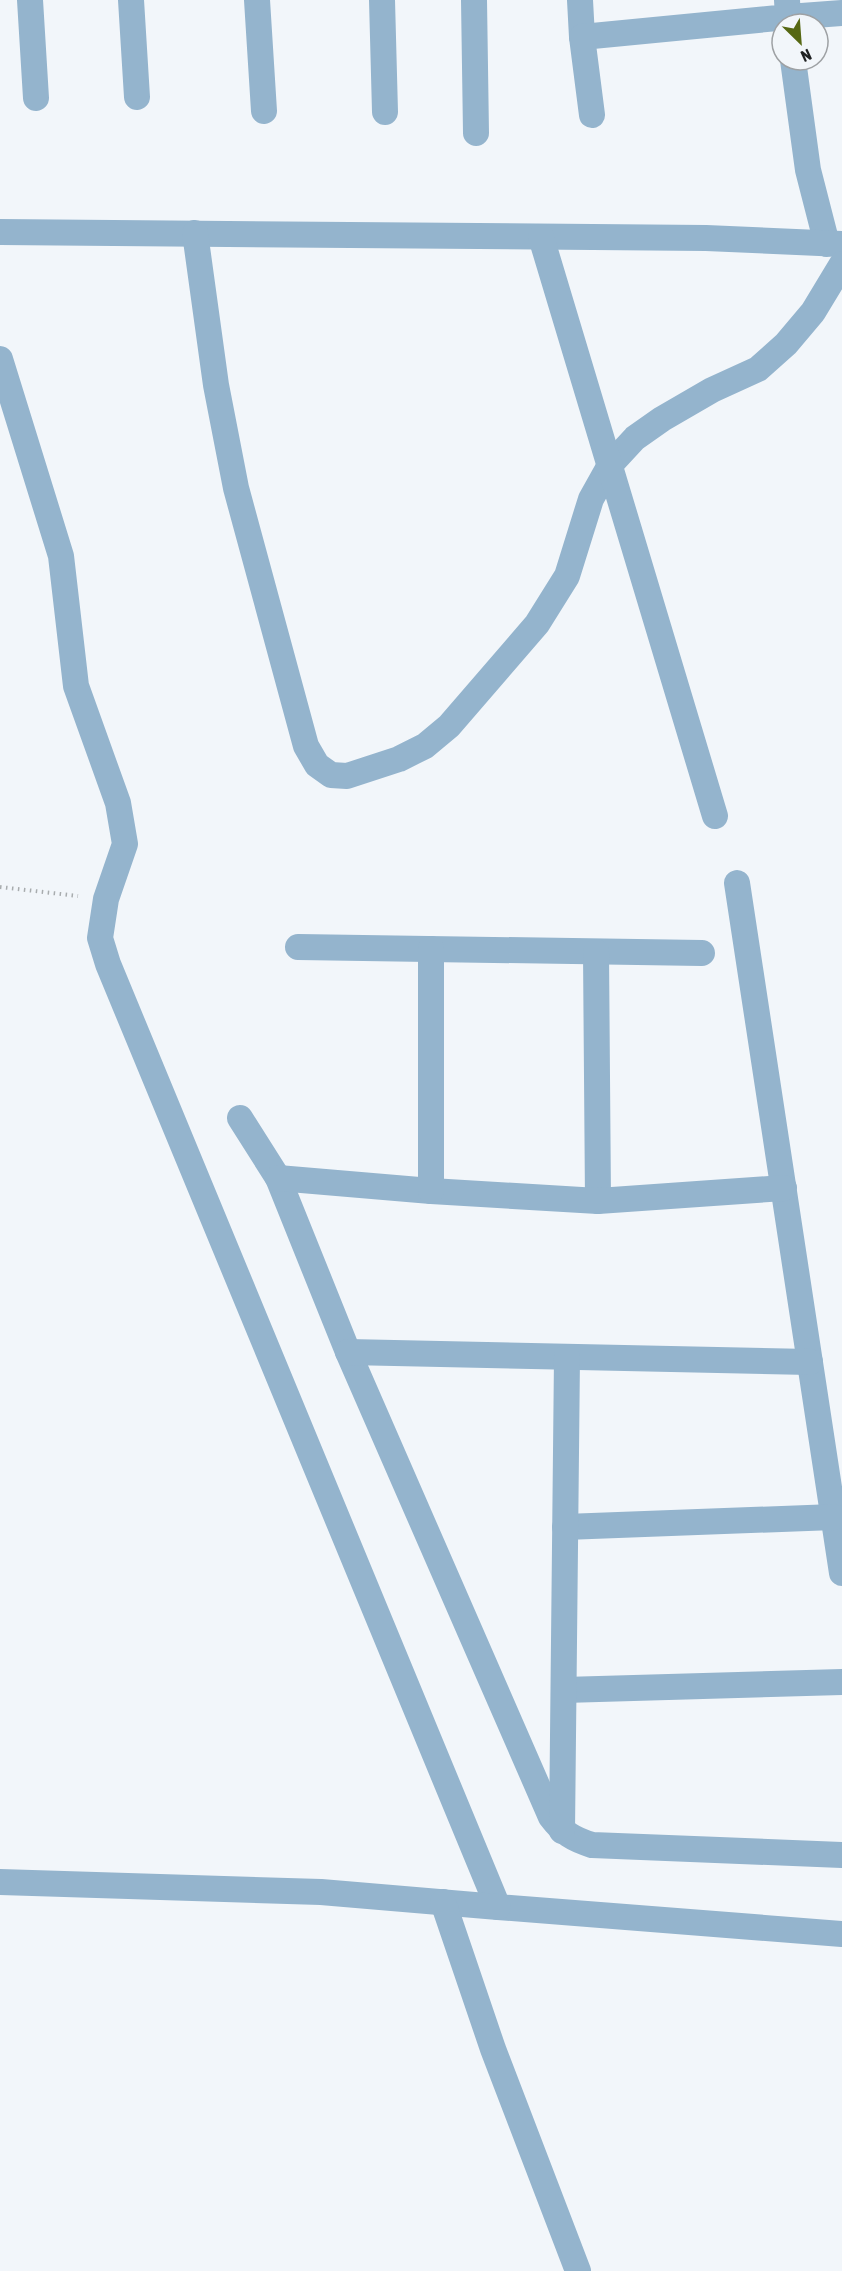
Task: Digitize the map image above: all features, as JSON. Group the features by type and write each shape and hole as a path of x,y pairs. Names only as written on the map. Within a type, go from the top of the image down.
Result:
{"street":[{"path":"30,0 36,98"},
{"path":"131,0 137,97"},
{"path":"257,0 264,111"},
{"path":"382,0 385,112"},
{"path":"474,0 476,133"},
{"path":"580,0 582,37 592,116"},
{"path":"582,37 770,16"},
{"path":"195,233 216,385 236,488 306,746 317,765 331,775 347,776 399,759 425,746 449,726 537,624 567,576 591,499 610,465 634,438 662,418 712,390 758,369 786,344 813,312 837,250 808,170 795,72"},
{"path":"0,232 706,238 837,250"},
{"path":"541,237 715,816"},
{"path":"0,359 4,384 61,556 76,686 120,813 125,844 106,899 100,938 108,964 498,1907"},
{"path":"737,883 842,1573"},
{"path":"298,947 702,953"},
{"path":"431,949 431,1191"},
{"path":"596,952 598,1201"},
{"path":"240,1118 278,1178 348,1352 551,1817 562,1831 592,1845 842,1855"},
{"path":"278,1178 431,1191 598,1201 784,1188"},
{"path":"348,1352 810,1362"},
{"path":"562,1831 567,1357"},
{"path":"565,1527 834,1517"},
{"path":"564,1690 842,1682"},
{"path":"0,1882 321,1892 842,1934"},
{"path":"443,1902 493,2049 578,2271"}],"path":[{"path":"0,887 106,899"}]}
